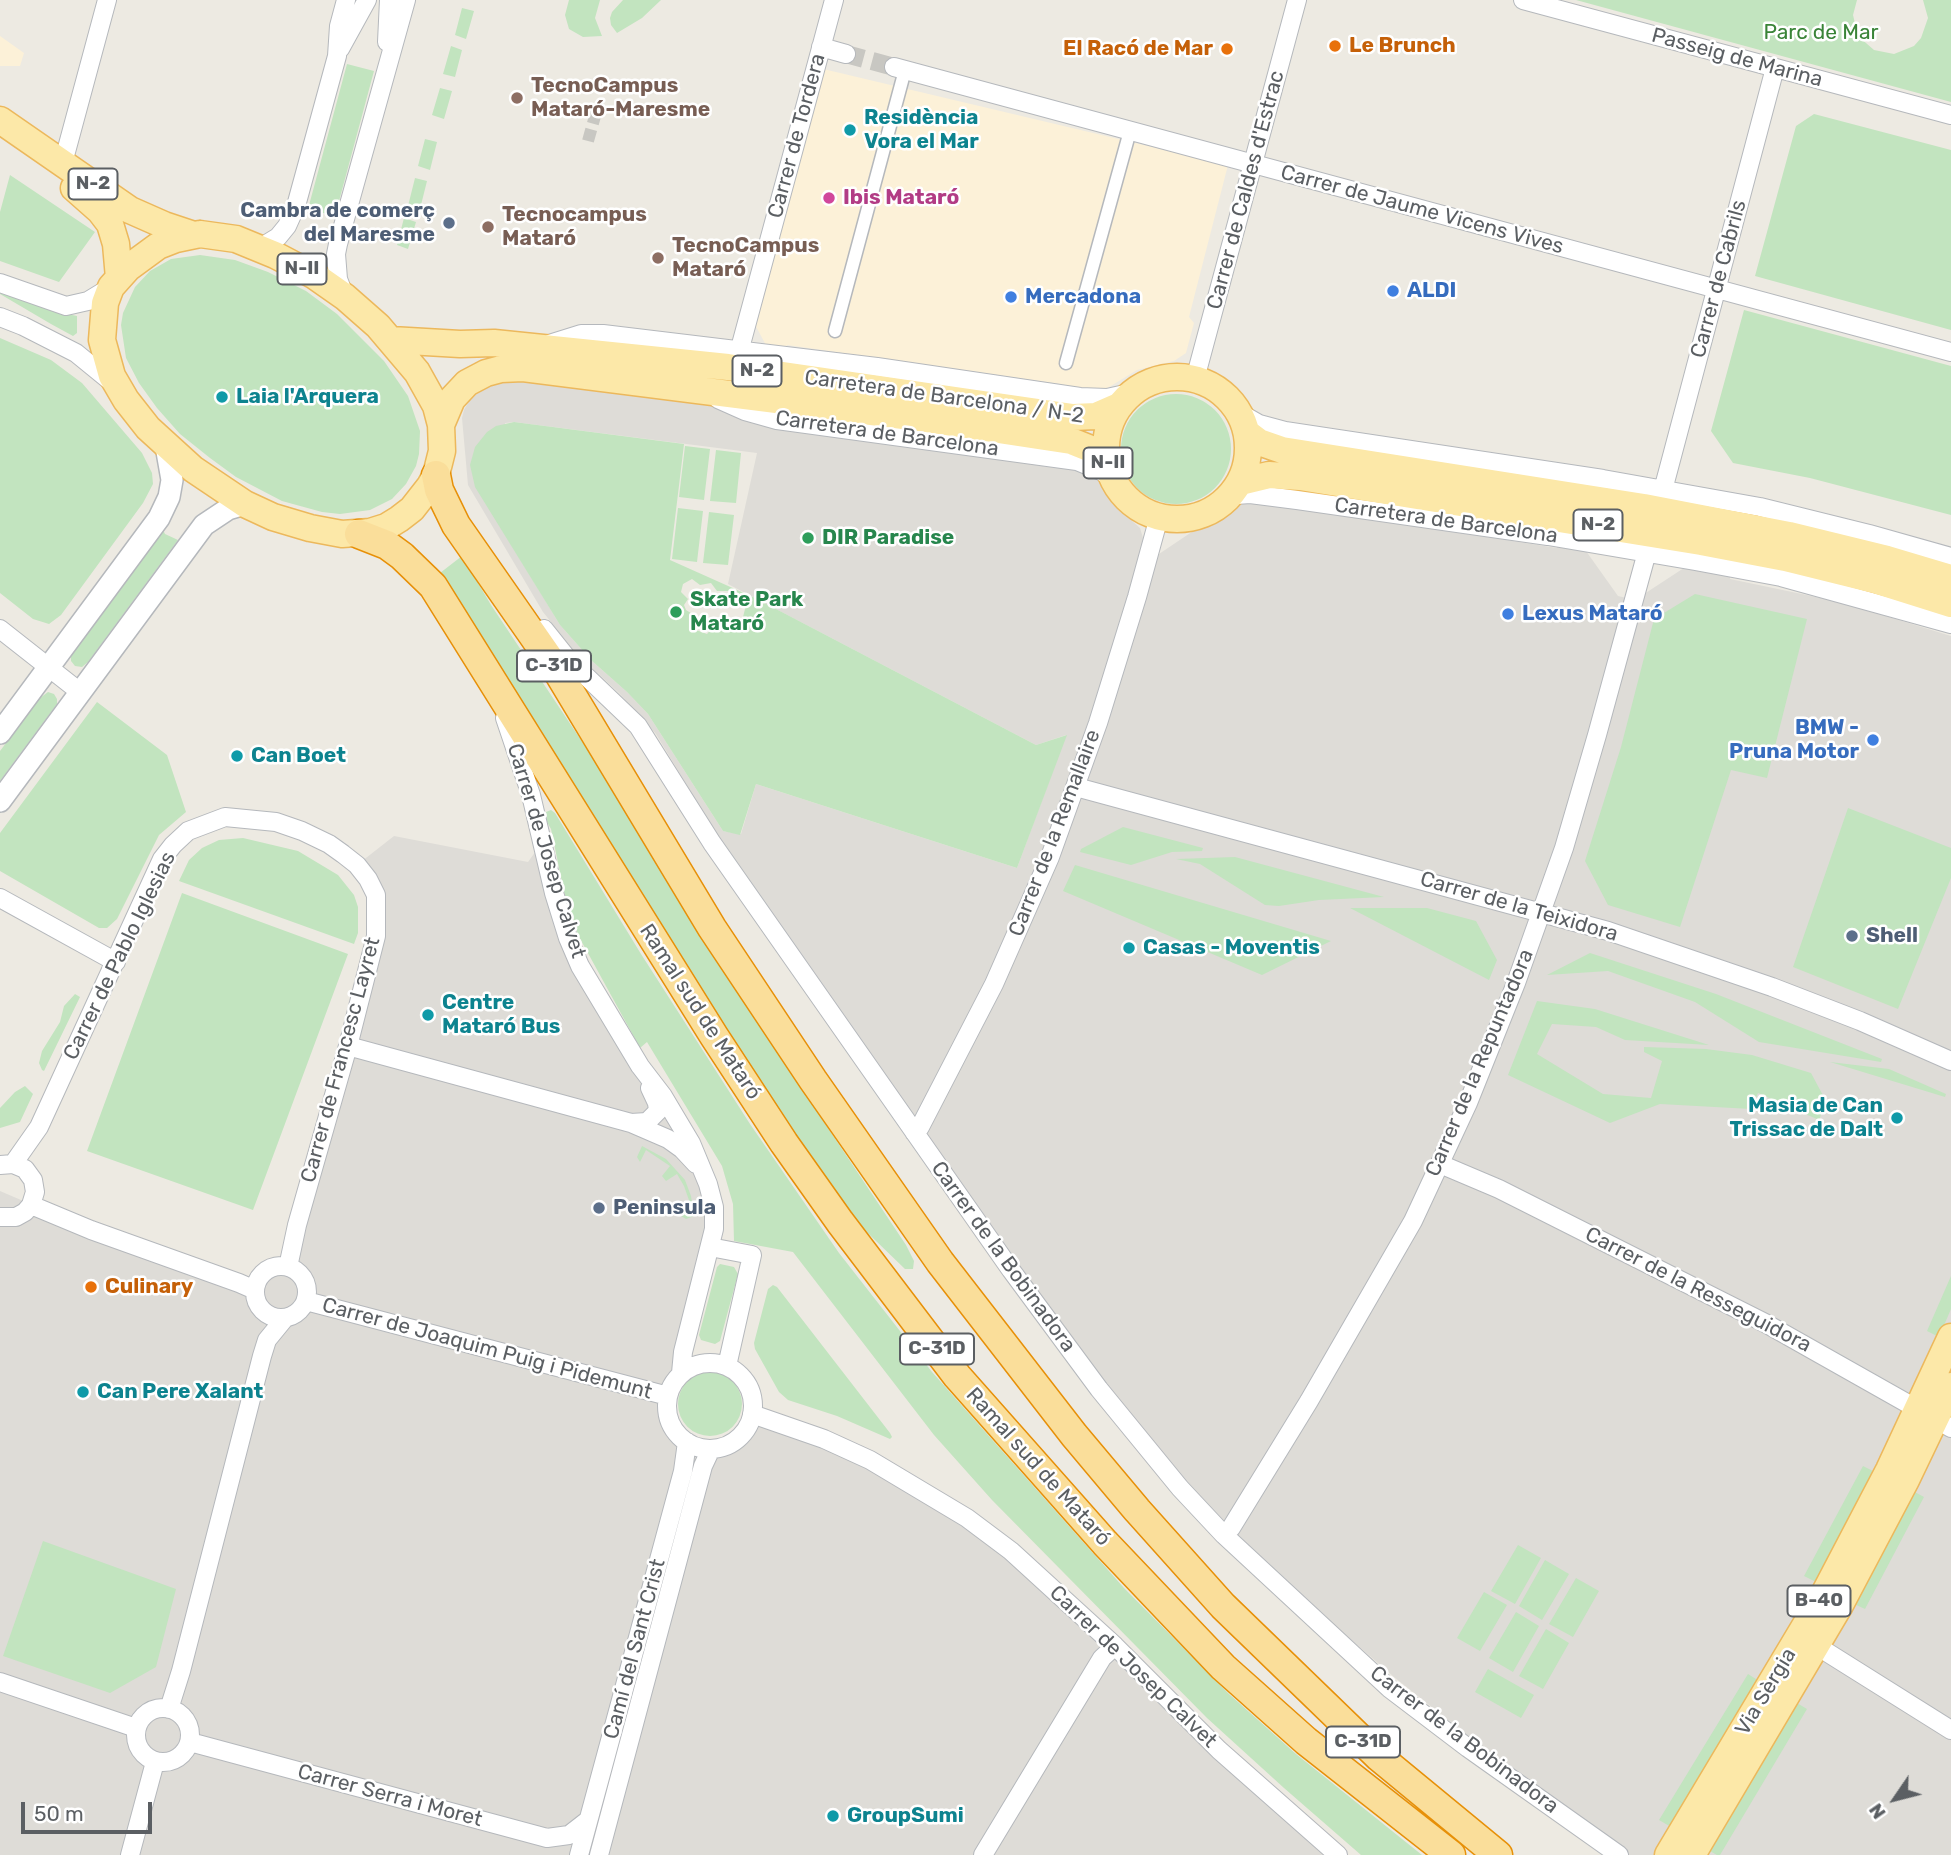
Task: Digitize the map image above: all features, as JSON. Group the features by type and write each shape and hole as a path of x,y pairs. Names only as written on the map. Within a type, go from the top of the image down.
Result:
{"highway":[{"path":"436,475 439,490 450,514 486,568"},
{"name":"C-31D","path":"359,534 387,545 424,576 485,666"},
{"name":"C-31D","path":"486,568 555,667 712,928 813,1080 940,1262 1074,1435 1137,1510 1237,1619 1379,1757 1498,1855"},
{"name":"Ramal sud de Mataró","path":"485,666 714,1037 784,1143 957,1376 1105,1543 1223,1667 1306,1741 1451,1855"}],"main road":[{"name":"N-2","path":"0,120 130,210 194,235"},
{"name":"N-2","path":"0,138 68,184 100,211 110,224 116,244 115,282"},
{"name":"N-II","path":"194,235 218,236 260,248 307,271 345,297 391,340 428,389 441,425 442,451 436,475 423,496 399,519 386,527 359,534 342,534 273,517 246,504 208,480 148,428 120,390 106,361 102,322 115,282 158,246 194,235"},
{"name":"Carretera de Barcelona / N-2","path":"391,340 537,346 728,367 1073,417 1096,416 1127,399"},
{"name":"Carretera de Barcelona / N-2","path":"441,425 449,405 463,387 486,373 523,368 893,415 1071,441 1091,449 1111,472"},
{"path":"1127,399 1163,378 1195,379 1224,395 1243,422 1249,450 1247,466 1234,490 1216,508 1189,519 1159,517"},
{"name":"N-II","path":"1127,399 1107,435 1111,472 1120,490 1137,507 1159,517"},
{"name":"N-2","path":"1243,422 1259,442 1282,450 1644,507 1789,534 1951,578"},
{"name":"N-2","path":"1234,490 1269,475 1300,477 1785,558 1878,580 1951,604"},
{"name":"Via Sèrgia","path":"1668,1855 1823,1596 1935,1419 1951,1337"},
{"name":"Via Sèrgia","path":"1692,1855 1846,1594 1951,1386"}],"street":[{"path":"63,163 107,0"},
{"path":"260,248 278,237 287,226 296,206 337,56 339,26 346,0"},
{"path":"337,56 367,0"},
{"path":"386,70 389,0"},
{"path":"345,297 338,279 336,254 406,0"},
{"name":"Carrer de Tordera","path":"739,352 834,0"},
{"name":"Carrer de Caldes d'Estrac","path":"1195,379 1297,0"},
{"name":"Passeig de Marina","path":"1523,0 1951,115"},
{"path":"821,47 846,54"},
{"name":"Carrer de Cabrils","path":"1663,490 1775,68"},
{"path":"835,331 900,69"},
{"name":"Carrer de Jaume Vicens Vives","path":"900,69 1951,352"},
{"path":"1066,363 1130,131"},
{"path":"0,283 66,306 88,301 115,282"},
{"path":"0,317 76,353 120,390"},
{"path":"537,346 582,334 603,334 877,367 1090,398 1127,399"},
{"path":"1243,422 1285,431 1663,490 1801,516 1951,557"},
{"path":"0,733 159,518 166,505 172,480 166,446"},
{"name":"Carretera de Barcelona","path":"1234,490 1236,495 1250,494 1548,536 1782,577 1951,624"},
{"path":"0,801 204,525 228,509 246,504"},
{"name":"Carrer de la Remallaire","path":"914,1132 920,1127 994,984 1049,857 1076,787 1118,661 1159,517"},
{"name":"Carrer de la Repuntadora","path":"1224,1535 1309,1401 1413,1221 1473,1091 1542,912 1597,735 1647,552"},
{"name":"Carrer de la Bobinadora","path":"486,568 514,591 568,659 638,726 712,843 914,1132 1099,1389 1180,1488 1224,1535 1389,1688 1468,1748 1619,1855"},
{"path":"0,629 80,692"},
{"name":"Carrer de Josep Calvet","path":"485,666 531,795 554,893 580,966 640,1066 691,1143 708,1184 714,1207 714,1229 710,1247"},
{"name":"Carrer de la Teixidora","path":"1076,787 1608,931 1772,987 1860,1021 1951,1062"},
{"name":"Carrer de Pablo Iglesias","path":"7,1164 38,1127 162,859 188,831 225,817 276,822"},
{"name":"Carrer de Francesc Layret","path":"276,822 302,831 344,854 357,865 376,895 376,936 348,1046 296,1226 288,1267"},
{"path":"0,898 116,962"},
{"path":"348,1046 631,1123 668,1139 699,1167"},
{"name":"Carrer de Josep Calvet","path":"631,1123 646,1122 658,1111 640,1066"},
{"path":"0,1217 16,1217 25,1212 31,1205 35,1192 33,1180 25,1170 7,1164"},
{"name":"Carrer de la Resseguidora","path":"1440,1164 1499,1189 1765,1323 1935,1419"},
{"path":"31,1205 255,1290"},
{"path":"681,1373 683,1352 710,1247 752,1255 727,1366"},
{"path":"275,1266 288,1267 298,1272 304,1280 308,1290 306,1301 296,1314 285,1318 267,1315 260,1308 255,1290 257,1281 265,1271 275,1266"},
{"name":"Carrer de Joaquim Puig i Pidemunt","path":"306,1301 668,1396"},
{"path":"169,1709 262,1356 267,1340 285,1318"},
{"path":"703,1363 727,1366 737,1373 750,1391 752,1414 740,1437 731,1443 711,1449 687,1442 671,1425 667,1407 674,1382 681,1373 703,1363"},
{"name":"Carrer de Josep Calvet","path":"752,1414 824,1439 870,1460 921,1488 1011,1551 1115,1646 1219,1750 1338,1855"},
{"name":"Camí del Sant Crist","path":"579,1855 683,1471 687,1442"},
{"name":"Camí del Sant Crist","path":"599,1855 703,1466 711,1449"},
{"path":"983,1855 1102,1658 1115,1646"},
{"path":"1817,1646 1951,1730"},
{"path":"0,1682 136,1728"},
{"path":"159,1708 169,1709 179,1713 186,1721 190,1742 180,1757 164,1763 155,1762 141,1752 135,1736 136,1728 141,1718 149,1712 159,1708"},
{"name":"Carrer Serra i Moret","path":"190,1742 547,1838"},
{"path":"130,1855 155,1762"},
{"path":"547,1838 569,1835 587,1821"},
{"path":"547,1838 568,1855"}],"shaded area":[{"path":"0,36 24,53 20,66 0,66"},
{"path":"819,68 1228,165 1189,317 1194,323 1186,353 1174,361 1137,370 1101,392 1061,389 1061,384 787,345 786,350 768,349 752,319"},
{"path":"508,379 711,403 805,432 1057,468 1058,462 1099,479 1112,503 1140,528 1143,538 1141,549 1159,554 1233,501 1302,508 1557,548 1559,541 1581,544 1618,596 1635,600 1690,564 1730,571 1730,579 1840,602 1951,636 1951,1855 1617,1855 1394,1677 1231,1535 1093,1373 739,872 656,734 619,693 576,653 543,612 468,485 462,418 469,401 485,386","holes":["505,423 757,453 728,584 1036,745 1066,735 1017,868 756,784 741,834 723,831 648,714 592,661 560,625 502,529"]},
{"path":"394,836 528,862 543,841 568,938 640,1066 714,1207 681,1373 668,1397 669,1418 676,1432 687,1442 706,1449 721,1448 731,1443 740,1437 750,1421 824,1439 967,1518 1338,1855 0,1855 0,1191 91,1230 255,1290 257,1281 265,1271 275,1266 287,1267 348,1046 376,895 357,865"}],"green space":[{"path":"569,0 600,0 595,18 602,36 583,37 569,29 565,15"},
{"path":"623,0 661,0 642,18 617,33 610,18"},
{"name":"Parc de Mar","path":"1576,0 1857,0 1853,15 1858,36 1874,50 1894,54 1914,46 1921,38 1928,18 1923,0 1951,0 1951,102"},
{"path":"462,8 474,11 466,39 455,35"},
{"path":"451,46 462,50 455,77 443,74"},
{"path":"347,64 374,71 335,216 308,209"},
{"path":"440,88 452,91 444,119 432,115"},
{"path":"1814,114 1951,150 1951,330 1755,276 1796,126"},
{"path":"425,139 437,142 430,170 418,166"},
{"path":"10,175 95,232 59,282 0,261 0,212"},
{"path":"415,178 427,181 420,209 408,206"},
{"path":"404,218 416,222 408,249 397,245"},
{"path":"200,255 235,260 268,272 306,291 337,314 384,361 408,396 420,431 416,466 406,484 392,499 370,510 340,514 282,501 236,477 210,458 180,434 157,408 139,383 126,358 121,325 123,313 135,287 150,271 171,259"},
{"path":"0,290 53,311 77,316 77,333 73,336 51,324 0,294"},
{"path":"1744,310 1951,366 1951,515 1810,478 1733,463 1711,431"},
{"path":"0,338 51,360 82,383 142,453 152,473 153,484 143,503 61,615 49,624 33,619 0,593"},
{"path":"1176,394 1197,398 1215,410 1227,428 1231,449 1227,470 1215,488 1197,500 1176,504 1155,500 1137,488 1125,470 1121,449 1125,428 1137,410 1155,398"},
{"path":"514,422 684,444 670,560 755,598 1036,745 1067,735 1017,868 756,784 740,835 723,831 648,714 592,661 560,625 475,487 470,465 475,447 487,432 496,426","holes":["692,579 700,585 711,583 717,591 729,591 734,601 742,603 745,609 743,617 730,620 719,627 714,626 707,634 696,630 693,626 694,615 686,610 684,605 688,599 681,592 683,584"]},
{"path":"685,446 710,449 704,500 679,497"},
{"path":"716,450 741,453 736,503 710,501"},
{"path":"678,508 703,511 697,562 672,559"},
{"path":"709,512 734,515 728,565 703,563"},
{"path":"163,530 165,534 178,540 88,662 82,667 75,666 71,656"},
{"path":"462,556 491,605 601,770 774,1047 906,1245 914,1261 913,1269 905,1269 847,1213 814,1170 531,724 440,573"},
{"path":"1695,594 1807,619 1767,778 1731,770 1680,927 1608,905 1585,861 1621,747 1654,619"},
{"path":"48,692 54,694 57,704 0,781 0,751 40,698"},
{"path":"97,702 167,755 186,812 159,835 117,919 107,928 99,928 0,871 0,833"},
{"path":"1848,808 1951,848 1951,878 1898,1009 1793,967"},
{"path":"551,810 750,1124 839,1253 932,1372 1124,1588 1229,1694 1296,1754 1422,1855 1361,1855 1284,1788 1207,1718 992,1500 934,1435 793,1252 734,1241 733,1204 722,1166 647,1042 640,1048 578,935 564,892 551,829 547,822 546,812"},
{"path":"1123,827 1203,848 1202,851 1172,852 1131,865 1080,852"},
{"path":"243,838 298,851 338,875 354,895 358,907 358,933 354,944 179,881 189,860 202,848 219,840"},
{"path":"1235,857 1384,897 1265,905 1200,864 1176,859"},
{"path":"1075,865 1331,941 1262,975 1063,891"},
{"path":"182,893 348,954 253,1210 87,1151"},
{"path":"1350,908 1427,908 1476,921 1497,960 1489,980"},
{"path":"1590,953 1716,994 1882,1059 1881,1062 1759,1042 1695,1002 1608,971 1547,975"},
{"path":"75,994 80,997 44,1071 39,1063 42,1051 60,1022 64,1006"},
{"path":"1537,1001 1595,1009 1709,1045 1625,1040 1596,1027 1552,1024 1537,1054 1603,1094 1651,1098 1662,1061 1644,1052 1644,1047 1706,1049 1752,1055 1811,1073 1826,1101 1819,1120 1758,1093 1751,1109 1660,1104 1610,1123 1508,1075"},
{"path":"1830,1062 1889,1069 1946,1094 1945,1097"},
{"path":"25,1086 33,1094 20,1122 0,1128 0,1108 15,1092"},
{"path":"642,1146 666,1159 685,1180 694,1216 686,1219 681,1216 679,1210 691,1206 677,1174 666,1181 662,1176 670,1166 646,1150 640,1162 637,1157"},
{"path":"720,1264 734,1267 738,1274 720,1341 715,1344 701,1340 699,1335"},
{"path":"1951,1276 1951,1309 1939,1337 1927,1331"},
{"path":"773,1285 890,1433 890,1439 837,1416 788,1400 779,1392 754,1343 768,1289"},
{"path":"710,1372 728,1378 736,1386 742,1404 736,1422 728,1430 710,1436 692,1430 684,1422 678,1404 684,1386 692,1378"},
{"path":"1863,1466 1875,1472 1816,1582 1804,1576"},
{"path":"1913,1491 1924,1497 1865,1609 1854,1604"},
{"path":"43,1541 176,1589 156,1667 110,1693 3,1656"},
{"path":"1518,1545 1541,1558 1515,1604 1491,1591"},
{"path":"1545,1560 1569,1574 1542,1620 1519,1606"},
{"path":"1576,1578 1599,1591 1573,1637 1549,1624"},
{"path":"1484,1592 1507,1605 1480,1651 1457,1638"},
{"path":"1516,1612 1539,1626 1513,1672 1489,1658"},
{"path":"1546,1629 1569,1643 1543,1689 1519,1676"},
{"path":"1488,1669 1534,1695 1521,1718 1475,1692"},
{"path":"1748,1674 1759,1681 1671,1827 1659,1820"},
{"path":"1797,1703 1807,1709 1720,1855 1708,1850"}],"tunnel":[{"path":"846,54 894,67"},
{"path":"588,141 597,109"}],"place":[{"name":"Le Brunch","path":"1335,46"},
{"name":"El Racó de Mar","path":"1227,49"},
{"name":"TecnoCampus Mataró-Maresme","path":"517,98"},
{"name":"Residència Vora el Mar","path":"850,130"},
{"name":"Ibis Mataró","path":"829,198"},
{"name":"Cambra de comerç del Maresme","path":"449,223"},
{"name":"Tecnocampus Mataró","path":"488,227"},
{"name":"TecnoCampus Mataró","path":"658,258"},
{"name":"ALDI","path":"1393,291"},
{"name":"Mercadona","path":"1011,297"},
{"name":"Laia l'Arquera","path":"222,397"},
{"name":"DIR Paradise","path":"808,538"},
{"name":"Skate Park Mataró","path":"676,612"},
{"name":"Lexus Mataró","path":"1508,614"},
{"name":"BMW - Pruna Motor","path":"1873,740"},
{"name":"Can Boet","path":"237,756"},
{"name":"Shell","path":"1852,936"},
{"name":"Casas - Moventis","path":"1129,948"},
{"name":"Centre Mataró Bus","path":"428,1015"},
{"name":"Masia de Can Trissac de Dalt","path":"1897,1118"},
{"name":"Peninsula","path":"599,1208"},
{"name":"Culinary","path":"91,1287"},
{"name":"Can Pere Xalant","path":"83,1392"},
{"name":"GroupSumi","path":"833,1816"}]}
